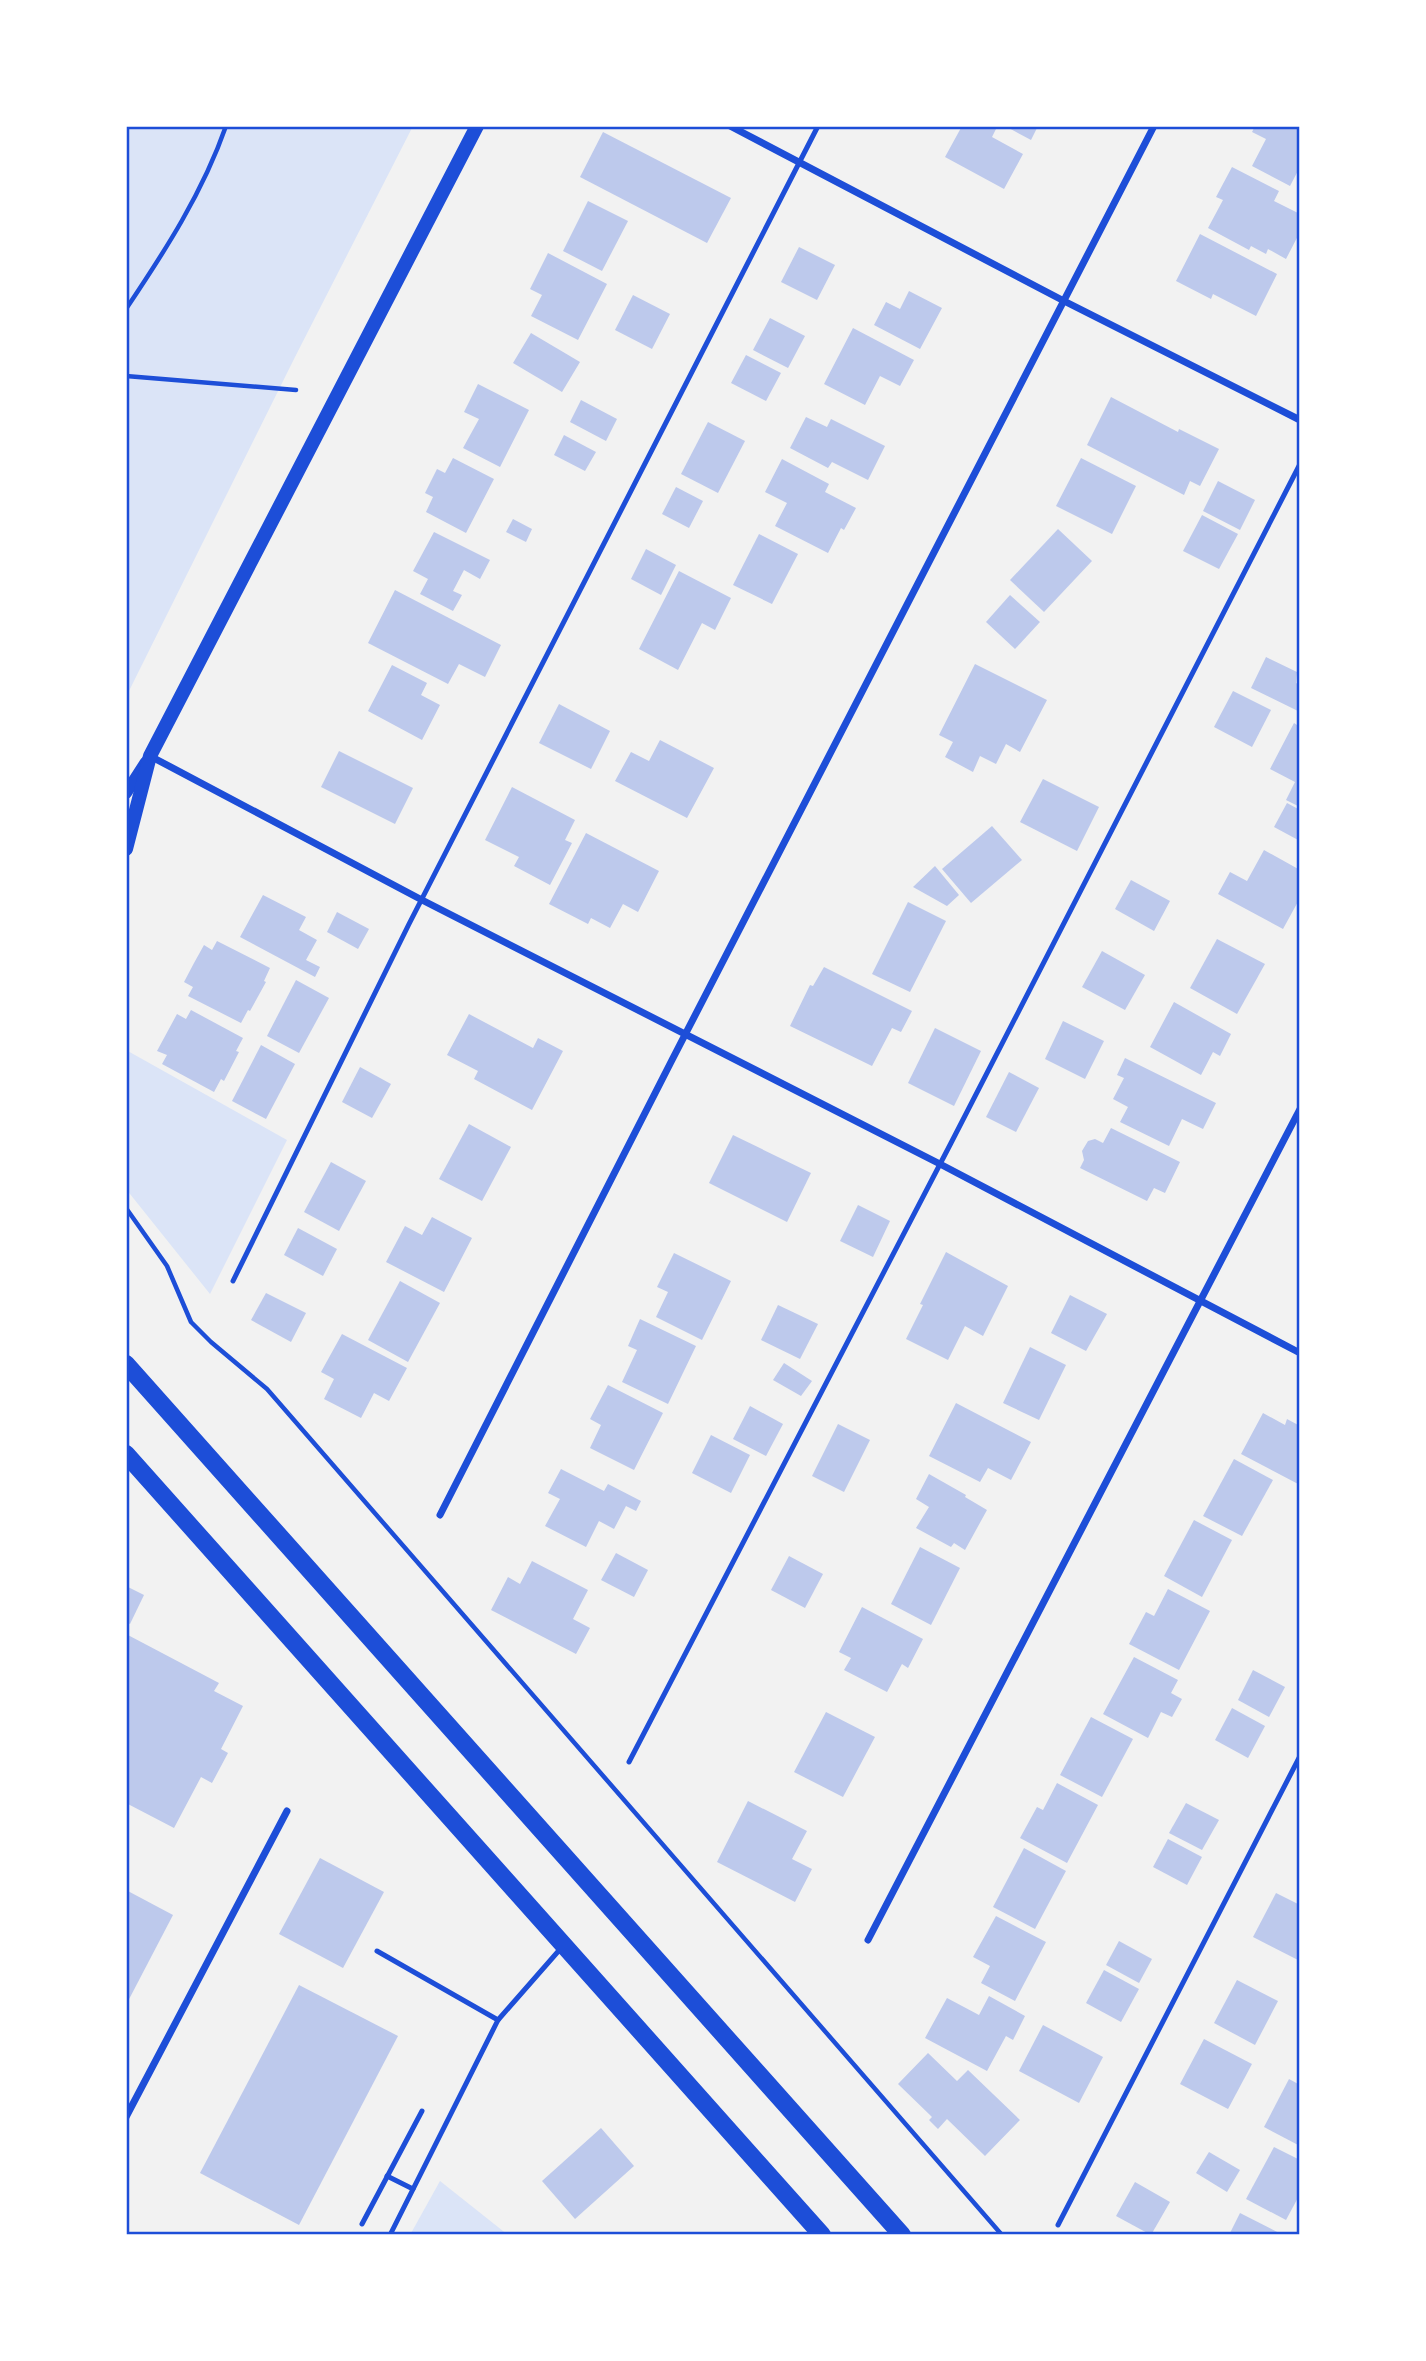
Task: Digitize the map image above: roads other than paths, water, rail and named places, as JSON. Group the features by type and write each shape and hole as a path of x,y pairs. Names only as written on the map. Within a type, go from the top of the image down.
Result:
{"main road":[{"path":"126,849 150,756 477,126"},
{"path":"126,1364 902,2235"},
{"path":"126,1454 822,2235"}],"street":[{"path":"730,126 1064,301 1300,420"},
{"path":"440,1515 1154,126"},
{"path":"126,793 150,756 422,900 684,1036 940,1164 1300,1353"},
{"path":"868,1940 1300,1109"},
{"path":"126,2117 287,1811"}],"lane":[{"path":"233,1281 422,900 818,126"},
{"path":"629,1762 1300,464"},
{"path":"1058,2225 1300,1756"},
{"path":"390,2235 498,2020 564,1945"},
{"path":"377,1951 498,2020"},
{"path":"362,2224 422,2111"},
{"path":"387,2176 413,2189"}]}
